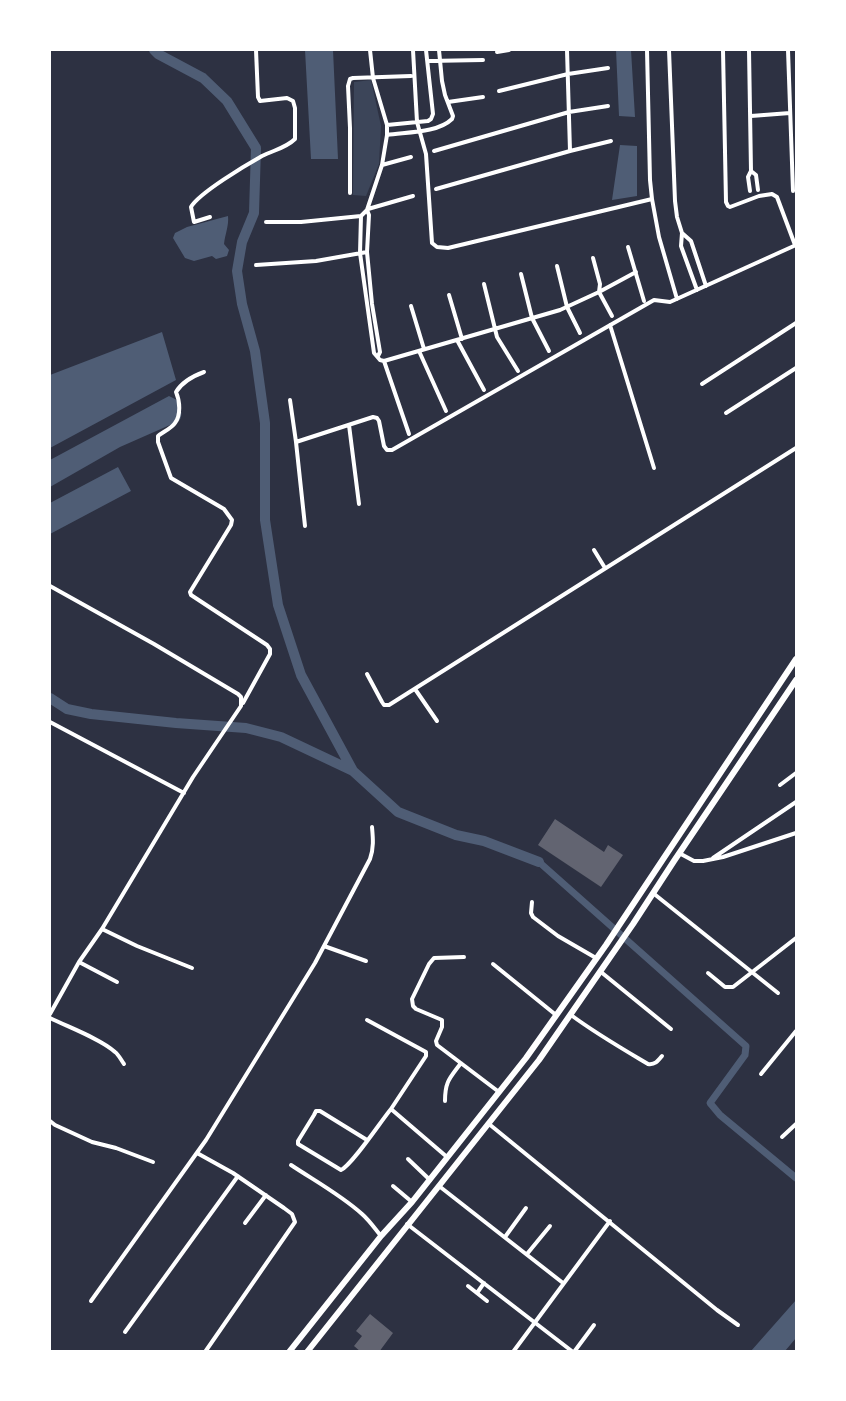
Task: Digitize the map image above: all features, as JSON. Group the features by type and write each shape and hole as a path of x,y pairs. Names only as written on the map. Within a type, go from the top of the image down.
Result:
{"main road":[{"path":"289,1352 381,1236 430,1180 557,1016 796,659"},
{"path":"307,1352 539,1060 796,680"},
{"path":"398,1217 407,1224"},
{"path":"311,1325 321,1333"}],"street":[{"path":"210,217 194,222 190,207 226,179 264,156 289,145 295,139 293,101 287,98 260,101 258,97 256,50"},
{"path":"370,50 373,78 387,125 382,165 368,212 367,252 372,304 380,351 378,356"},
{"path":"413,50 417,122 426,154 432,243 437,247 448,248 652,199"},
{"path":"387,125 431,119 433,114 426,50"},
{"path":"387,135 421,132 443,126 452,119 442,81 439,50"},
{"path":"497,52 509,50"},
{"path":"567,50 570,151"},
{"path":"647,50 652,199 659,237 677,299"},
{"path":"669,50 675,201 682,233 681,246 696,290"},
{"path":"296,442 372,417 377,418 380,422 384,446 387,450 392,450 654,300 670,302 796,245 777,197 772,194 758,193 730,207 726,202 723,50"},
{"path":"749,50 751,171 748,177 750,195"},
{"path":"788,50 793,191"},
{"path":"428,61 483,60"},
{"path":"499,91 568,74 608,68"},
{"path":"350,194 350,79 411,76"},
{"path":"448,102 483,97"},
{"path":"434,151 569,111 608,105"},
{"path":"750,116 790,113"},
{"path":"436,189 611,141"},
{"path":"382,165 411,158"},
{"path":"751,171 756,175 758,193"},
{"path":"266,222 301,222 361,216 413,196"},
{"path":"361,216 360,253 374,354 384,361 409,434"},
{"path":"682,233 690,241 706,286"},
{"path":"628,247 644,301"},
{"path":"256,265 316,261 367,252"},
{"path":"593,258 600,284 599,292 612,315"},
{"path":"557,266 567,308 580,333"},
{"path":"384,361 567,308 636,272"},
{"path":"520,274 532,318 549,351"},
{"path":"484,284 497,336 518,371"},
{"path":"449,295 459,340 484,390"},
{"path":"411,306 422,350 446,411"},
{"path":"702,384 796,323"},
{"path":"610,325 654,468"},
{"path":"726,413 796,368"},
{"path":"124,1064 114,1050 50,1016 79,962 102,929 184,793 234,718 270,654 267,645 191,595 190,592 232,520 224,509 171,478 158,436 175,425 179,399 176,392 179,387 192,377 204,372"},
{"path":"290,400 305,526"},
{"path":"350,425 358,504"},
{"path":"367,674 384,705 389,705 796,448"},
{"path":"594,550 605,568"},
{"path":"50,586 238,694 241,697 241,706"},
{"path":"415,689 437,722"},
{"path":"50,722 184,793"},
{"path":"780,785 796,773"},
{"path":"710,860 796,802"},
{"path":"91,1301 197,1153 315,963 370,859 374,841 372,827"},
{"path":"679,853 694,861 710,860 796,833"},
{"path":"653,892 778,993"},
{"path":"532,902 533,917 564,940 596,959"},
{"path":"102,929 192,968"},
{"path":"708,973 725,987 733,987 796,938"},
{"path":"324,946 366,961"},
{"path":"464,957 434,958 412,999 413,1006 442,1020 437,1045 500,1092"},
{"path":"79,962 117,982"},
{"path":"493,964 557,1016"},
{"path":"600,971 671,1029"},
{"path":"571,1015 648,1064 656,1063 662,1056"},
{"path":"367,1020 426,1052 426,1056 391,1109 348,1165 344,1169 341,1170 298,1144 316,1111 320,1111 367,1140"},
{"path":"761,1074 796,1031"},
{"path":"445,1101 447,1083 462,1063"},
{"path":"391,1109 448,1157"},
{"path":"50,1121 92,1142 153,1162"},
{"path":"489,1124 738,1325"},
{"path":"782,1137 796,1124"},
{"path":"197,1153 266,1195 292,1214 295,1222 205,1352"},
{"path":"408,1159 430,1180"},
{"path":"291,1165 358,1210 381,1236"},
{"path":"125,1332 238,1176"},
{"path":"393,1186 412,1202"},
{"path":"438,1186 563,1283"},
{"path":"245,1222 266,1195"},
{"path":"505,1237 526,1208"},
{"path":"513,1352 609,1221"},
{"path":"407,1224 574,1352 594,1325"},
{"path":"527,1254 550,1226"},
{"path":"477,1293 484,1283"},
{"path":"468,1286 487,1301"}],"shaded area":[{"path":"305,50 333,50 338,159 311,159"},
{"path":"616,50 631,50 635,117 619,116"},
{"path":"371,80 381,126 379,164 366,196 353,195 354,82"},
{"path":"620,145 637,146 637,196 612,200"},
{"path":"228,216 224,244 229,250 227,256 216,259 212,256 194,261 185,258 173,238 175,233 187,227"},
{"path":"162,332 176,380 50,448 50,375"},
{"path":"169,396 177,400 179,405 181,413 179,421 120,447 50,487 50,460"},
{"path":"118,467 131,491 50,534 50,503"},
{"path":"796,1300 796,1338 785,1351 751,1351"}],"building":[{"path":"555,819 604,852 608,845 623,855 601,887 538,845"},
{"path":"370,1314 393,1333 379,1352 361,1352 354,1346 362,1336 356,1331"}],"waterway":[{"path":"154,50 203,78 227,101 256,148 254,213 242,242 237,271 242,304 255,351 265,423 265,520 278,605 301,675 353,771 398,812 456,835 484,841 539,862"},
{"path":"50,698 67,709 91,714 246,728 281,737 353,771"},
{"path":"539,862 746,1046 745,1055 710,1103 720,1115 796,1178"}]}
